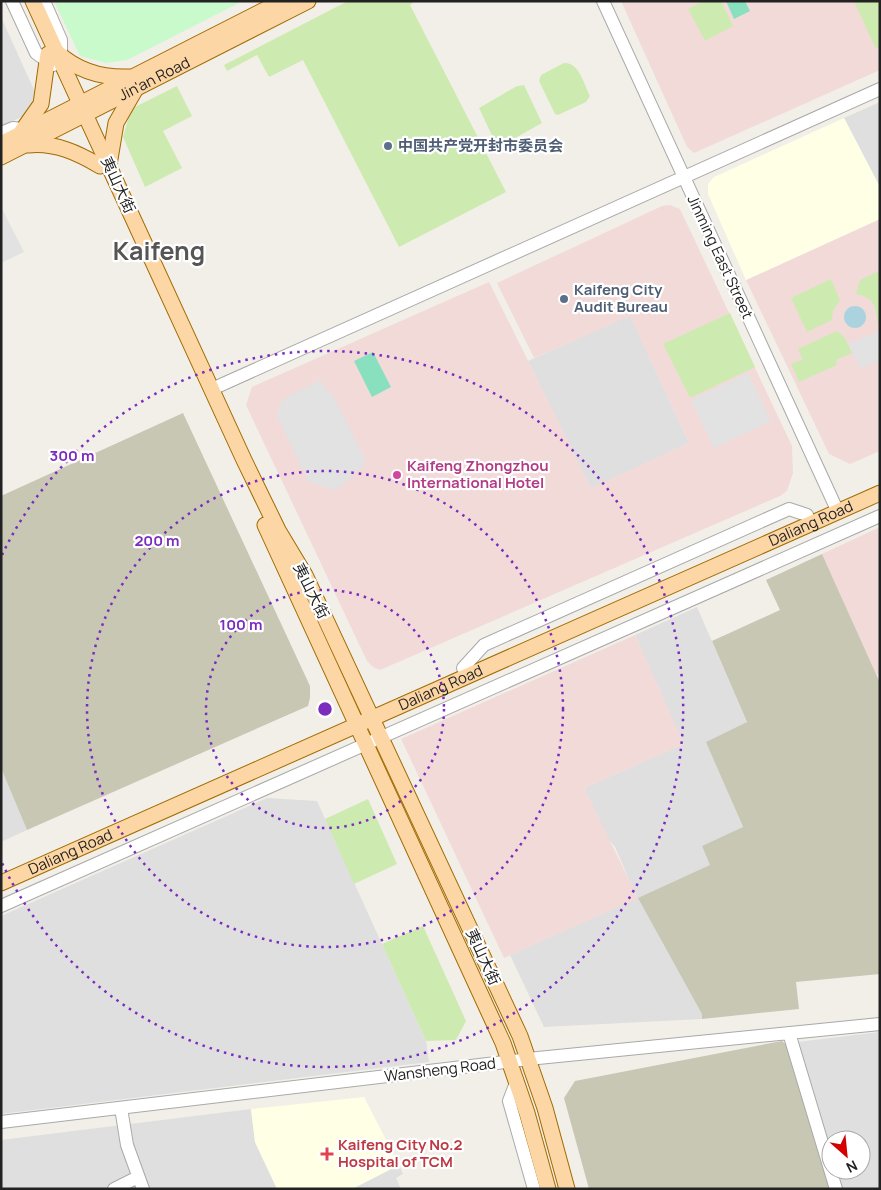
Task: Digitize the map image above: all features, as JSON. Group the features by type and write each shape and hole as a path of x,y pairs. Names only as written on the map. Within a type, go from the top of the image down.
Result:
{"main road":[{"name":"夷山大街","path":"24,1 79,111 510,1062 517,1080 548,1189"},
{"name":"夷山大街","path":"34,1 54,58"},
{"name":"Jin'an Road","path":"135,83 282,1"},
{"name":"Jin'an Road","path":"1,144 18,135 79,111 308,1"},
{"path":"54,58 100,76 135,83 116,124 104,166 65,149 42,145 18,135 41,104 54,58"},
{"name":"Jin'an Road","path":"1,157 18,135"},
{"name":"夷山大街","path":"104,166 212,388 278,530 305,575 529,1059 567,1189"},
{"name":"Daliang Road","path":"1,883 370,714 836,507 880,482"},
{"name":"Daliang Road","path":"370,714 463,668 807,515 880,493"},
{"name":"Daliang Road","path":"1,872 355,721"}],"street":[{"path":"12,1 36,53 54,58 61,40 44,1"},
{"name":"Jinming East Street","path":"603,1 836,507"},
{"path":"212,388 880,89"},
{"path":"1,906 880,516"},
{"name":"Wansheng Road","path":"1,1122 529,1059 880,1024"},
{"path":"789,1033 836,1189"},
{"path":"517,1080 509,1101 534,1189"},
{"path":"114,1189 140,1183 128,1145 121,1108"}],"shaded area":[{"path":"621,1 880,1 880,70 694,153 687,147"},
{"path":"1,17 35,92 31,106 25,115 1,127"},
{"path":"880,102 880,187 844,118"},
{"path":"844,118 880,187 880,219 746,280 708,194 708,184 714,177"},
{"path":"670,205 680,209 792,446 793,473 787,491 780,496 380,670 373,667 367,661 246,405 252,387 489,282 591,488 689,443 630,316 534,358 497,283 662,206"},
{"path":"1,207 24,252 1,263"},
{"path":"880,219 880,451 850,464 829,454 746,280"},
{"path":"630,315 689,443 591,489 528,361"},
{"path":"880,331 880,364 878,361 861,369 848,344"},
{"path":"748,373 771,421 714,448 691,400"},
{"path":"320,380 326,390 331,392 365,458 363,466 340,487 333,490 308,481 277,416 282,400"},
{"path":"183,413 310,686 308,706 27,830 1,768 1,496"},
{"path":"880,527 880,673 876,675 822,554"},
{"path":"822,554 880,683 880,974 796,982 799,1009 702,1019 702,1014 638,898 710,865 702,846 743,827 706,742 747,722 712,641 780,610 766,580"},
{"path":"697,607 747,722 707,742 743,828 702,846 711,865 702,1019 544,1027 510,955 637,898 615,847 607,837 584,788 683,744 635,635"},
{"path":"635,635 684,744 584,788 638,898 504,958 401,739"},
{"path":"1,768 27,830 1,842"},
{"path":"267,798 317,801 426,1041 429,1062 1,1114 1,916"},
{"path":"880,1032 880,1189 842,1189 839,1180 871,1180 871,1130 824,1130 797,1042"},
{"path":"782,1041 787,1045 821,1156 821,1180 828,1180 831,1189 589,1189 564,1098 575,1081"},
{"name":"Kaifeng City No.2 Hospital of TCM","path":"364,1097 399,1165 352,1189 277,1189 255,1142 251,1109"},
{"path":"251,1109 255,1142 277,1189 1,1189 1,1140"},
{"path":"399,1165 403,1174 396,1178 401,1189 352,1189"}],"green space":[{"path":"54,1 243,1 127,60 106,63 80,56"},
{"path":"348,1 416,1 410,5 506,192 399,247 303,60 269,77 257,55 227,71 224,65"},
{"path":"703,1 721,1 733,26 705,41 688,9"},
{"path":"726,1 745,1 750,11 734,19"},
{"path":"854,1 880,1 880,47 876,49"},
{"path":"564,63 574,66 590,96 586,102 558,115 555,114 539,81 541,75"},
{"path":"524,85 542,123 508,142 496,144 479,108 517,86"},
{"path":"177,86 192,116 163,131 182,168 145,187 123,137 131,109"},
{"path":"879,271 880,329 873,303 864,296 856,294 860,280"},
{"path":"831,279 840,300 833,311 832,320 807,332 791,298"},
{"path":"730,313 755,367 692,397 689,396 663,344"},
{"path":"837,331 845,338 852,353 836,360 837,365 799,382 791,364 803,359 798,349"},
{"path":"373,352 391,387 372,397 354,361"},
{"path":"368,799 397,864 354,884 325,819"},
{"path":"423,926 466,1021 456,1040 426,1041 382,944"}],"water":[{"path":"855,306 863,309 866,317 863,325 855,328 847,325 844,317 847,309"}],"place":[{"name":"中国共产党开封市委员会","path":"388,146"},
{"name":"Kaifeng City Audit Bureau","path":"564,299"},
{"name":"Kaifeng Zhongzhou International Hotel","path":"397,475"},
{"name":"Kaifeng City No.2 Hospital of TCM","path":"327,1154"}],"district":[{"name":"Kaifeng","path":"159,251"}]}
